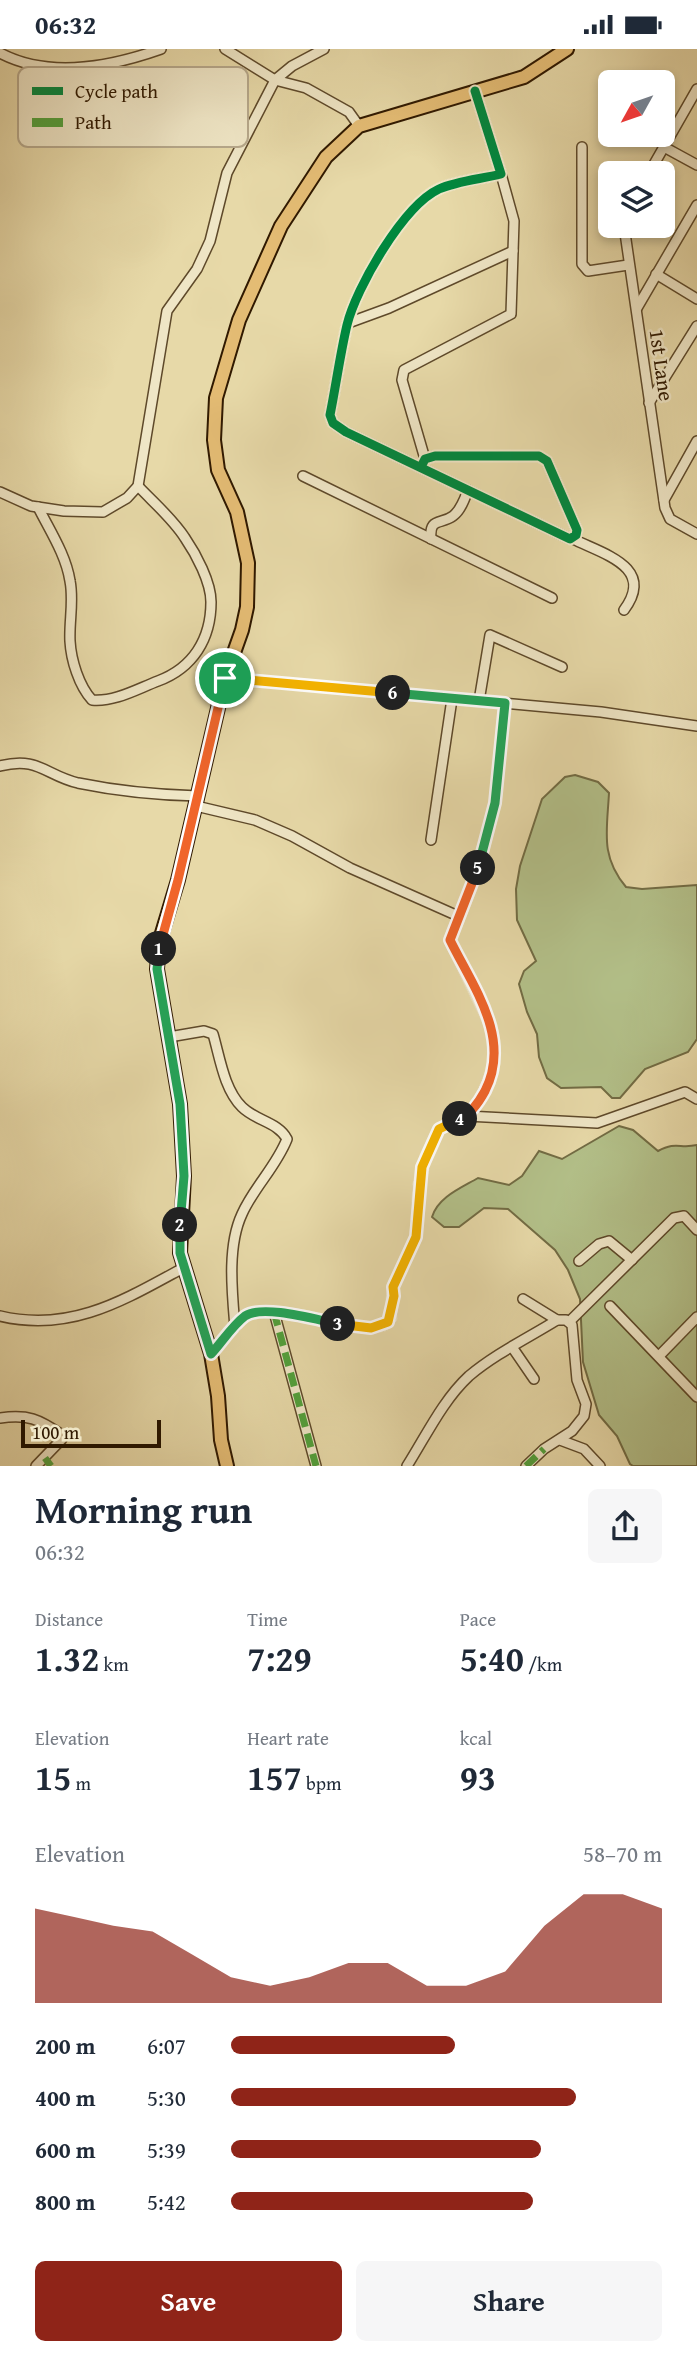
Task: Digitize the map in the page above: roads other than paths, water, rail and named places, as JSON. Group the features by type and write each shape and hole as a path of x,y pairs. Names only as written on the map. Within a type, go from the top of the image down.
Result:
{"main road":[{"path":"227,1466 221,1440 218,1396 211,1354 180,1253 183,1164 180,1104 157,969 159,943 178,880 225,678 242,630 249,582 248,563 237,512 218,470 214,440 216,398 239,320 281,226 326,157 359,126 524,77 567,49"}],"street":[{"path":"67,67 129,60 161,49"},
{"path":"225,49 275,79 306,88 349,112 359,126"},
{"path":"248,133 275,79 292,66 324,49"},
{"path":"0,53 18,62 51,67"},
{"path":"676,125 697,89"},
{"path":"423,463 402,380 404,369 511,314 514,221 475,91"},
{"path":"0,492 31,506 64,511 103,512 127,498 138,486 167,311 197,269 210,241 228,173 241,147"},
{"path":"582,147 582,264 588,271 628,265"},
{"path":"666,147 697,165"},
{"path":"501,174 440,189 416,207 390,238 376,260 348,323 331,415 332,423 423,463 468,490 628,566 634,578 631,600 624,610"},
{"path":"637,308 697,205"},
{"name":"1st Lane","path":"625,238 664,499 670,519 697,534"},
{"path":"348,323 389,308 513,251"},
{"path":"656,274 697,299"},
{"path":"649,403 697,326"},
{"path":"664,499 697,441"},
{"path":"423,463 435,456 539,456 547,461 577,530 573,539"},
{"path":"303,476 552,598"},
{"path":"38,507 63,558 71,582 69,642 77,673 85,692 92,700 105,701 169,677 192,660 202,644 211,601 207,582 185,536 138,486"},
{"path":"431,539 430,530 434,523 456,513 468,490"},
{"path":"479,701 490,635 562,667"},
{"path":"225,678 601,712 697,726"},
{"path":"431,840 452,698"},
{"path":"211,1354 246,1315 256,1312 354,1327 371,1328 388,1322 394,1296 393,1287 416,1237 419,1184 426,1156 439,1129 467,1116 480,1100 493,1070 494,1042 491,1025 450,940 477,871 495,803 505,703"},
{"path":"0,766 29,762 75,782 197,801 255,820 292,836 350,868 458,916"},
{"path":"169,1037 204,1031 213,1034 231,1094 242,1108 256,1119 283,1131 287,1139 242,1215 230,1280 235,1327"},
{"path":"467,1116 597,1123 685,1091 697,1098"},
{"path":"523,1299 557,1320 569,1321 674,1218 684,1216 697,1230"},
{"path":"579,1261 599,1244 609,1241 632,1260"},
{"path":"0,1317 64,1320 114,1306 183,1268"},
{"path":"610,1306 697,1397"},
{"path":"274,1313 316,1466"},
{"path":"659,1356 697,1317"},
{"path":"407,1466 443,1408 467,1378 557,1320"},
{"path":"527,1466 544,1449 572,1431 584,1416 586,1404 577,1380 572,1325 569,1321"},
{"path":"512,1347 534,1379"},
{"path":"0,1417 20,1415 41,1421 62,1435 48,1462 36,1466"},
{"path":"560,1440 584,1449 600,1466"}]}
